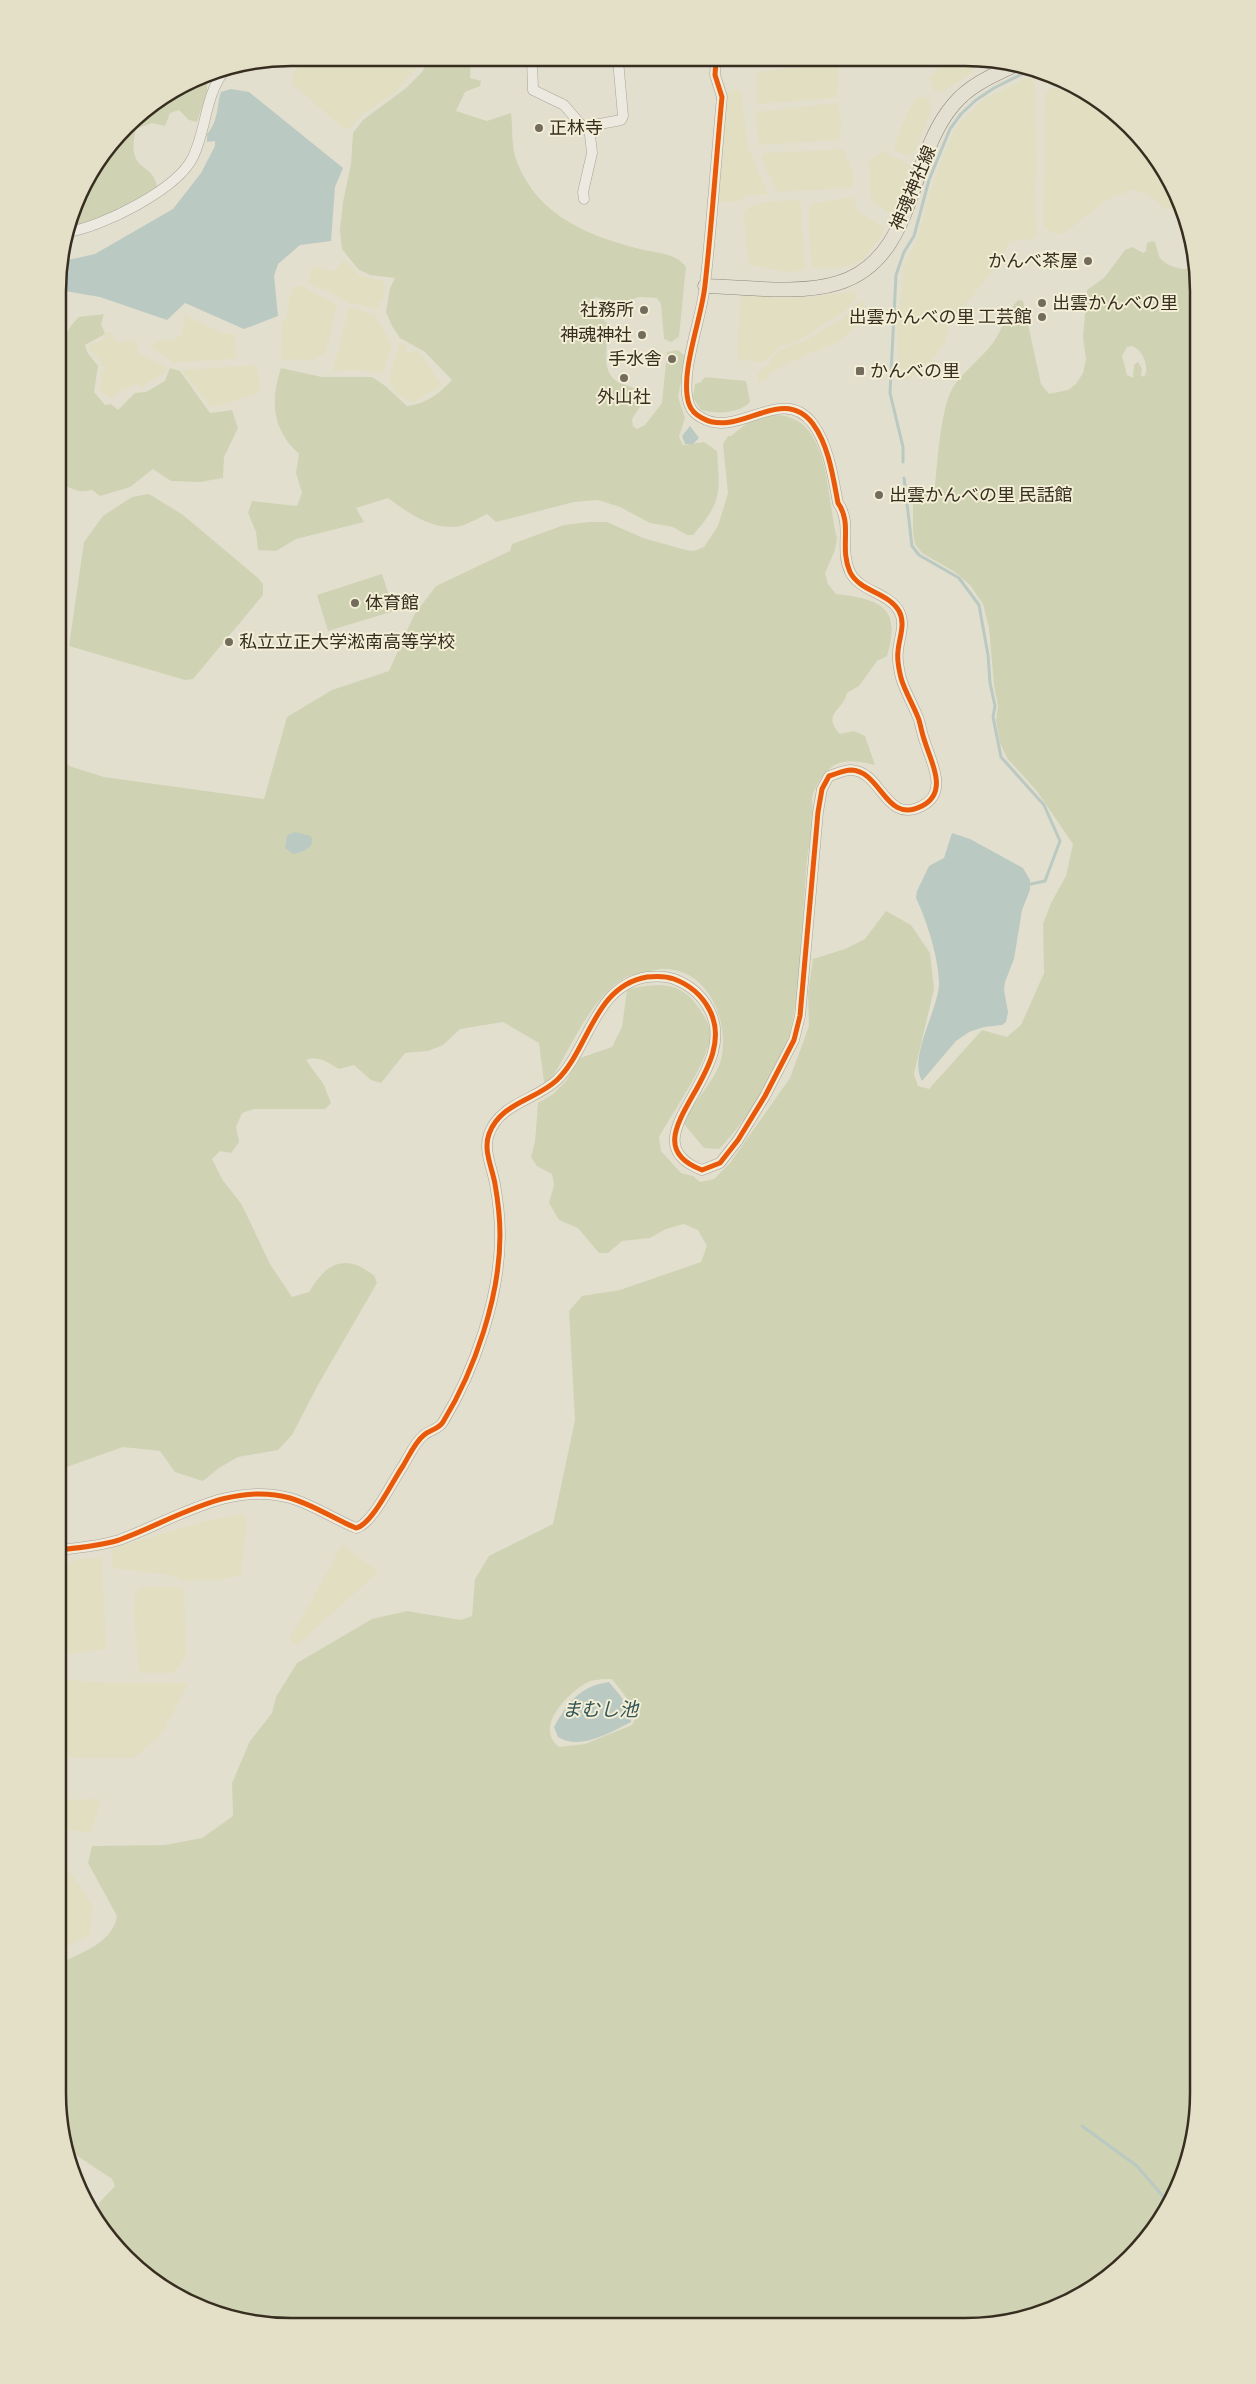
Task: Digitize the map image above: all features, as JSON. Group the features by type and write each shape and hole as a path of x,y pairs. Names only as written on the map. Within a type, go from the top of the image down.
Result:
{"main road":[{"name":"神魂神社線","path":"705,286 814,287 837,283 865,270 878,258 900,225 923,161 941,122 953,105 976,84 1005,70"}],"street":[{"path":"532,66 533,90 564,104 583,127 621,120 623,116 619,66"},
{"path":"66,1549 117,1540 217,1500 237,1494 288,1497 314,1506 356,1528 362,1527 374,1512 423,1435 441,1425 484,1335 492,1303 500,1237 496,1186 487,1151 488,1136 500,1114 546,1089 558,1079 594,1019 612,995 641,978 663,977 673,979 694,990 703,998 713,1017 716,1038 711,1062 675,1127 675,1150 680,1159 702,1170 720,1163 730,1151 765,1096 794,1040 800,1016 818,812 822,789 829,776 850,770 861,772 873,779 889,802 907,809 924,805 934,794 937,785 935,771 919,720 901,679 898,654 904,623 895,605 886,596 854,579 849,570 844,539 845,518 838,503 825,445 818,431 799,411 788,408 766,410 734,422 716,424 697,416 689,404 689,363 705,286 722,97 715,75 716,66"},
{"path":"75,231 143,202 182,172 193,158 211,92 220,78"},
{"path":"584,199 583,192 592,153 589,126"}],"shaded area":[{"path":"298,66 418,66 395,93 361,115 350,128 345,129 292,84 292,79"},
{"path":"811,66 839,66 837,95 834,98 756,104 756,72"},
{"path":"940,66 974,68 971,73 940,93 934,91 932,83 928,79"},
{"path":"1031,76 1035,79 1037,236 1033,239 1012,241 1008,244 999,263 949,327 946,342 927,366 907,380 898,373 897,316 902,289 903,267 917,240 933,182 947,146 957,126 984,99"},
{"path":"1049,88 1062,88 1090,104 1113,122 1134,143 1152,166 1174,209 1164,209 1149,195 1131,190 1107,200 1063,234 1051,233 1043,225 1045,96"},
{"path":"737,89 741,92 748,147 768,194 746,196 739,201 718,202 716,200 727,92"},
{"path":"920,97 929,100 932,110 915,151 907,156 895,150 895,145 901,127 915,99"},
{"path":"838,103 841,118 840,137 838,140 759,145 755,112"},
{"path":"843,149 854,174 852,188 777,192 761,158 765,153"},
{"path":"882,152 911,165 897,211 893,213 889,213 873,202 870,194 870,170 867,161"},
{"path":"854,197 857,211 884,227 882,234 863,260 842,268 811,268 809,207 811,204"},
{"path":"796,200 801,204 805,270 787,272 748,265 744,214 747,208 765,202"},
{"path":"345,260 355,269 358,275 384,281 385,294 376,310 359,304 350,304 330,292 308,284 312,266 333,271"},
{"path":"301,286 337,305 326,352 313,360 281,359 282,324 287,316 289,298 294,287"},
{"path":"854,291 856,293 856,300 841,315 789,345 781,345 765,362 740,360 737,357 740,297 742,295 811,297"},
{"path":"864,302 865,312 861,324 838,342 792,361 769,374 766,381 759,381 757,373 768,365 776,352 808,339 843,318 856,304"},
{"path":"349,307 375,315 392,345 383,373 355,370 333,371"},
{"path":"183,315 223,333 234,334 237,358 175,363 150,347 160,340 173,340 181,336 184,326"},
{"path":"110,332 117,342 135,340 139,354 167,368 162,375 147,382 144,387 137,384 117,392 113,399 98,390 102,380 100,373 104,369 94,352 90,351 88,345 105,339 105,334"},
{"path":"404,343 408,353 418,350 442,386 411,403 394,391 389,380 399,344"},
{"path":"257,365 260,388 258,393 214,407 209,405 182,370"},
{"path":"243,1514 247,1520 241,1575 221,1580 182,1581 170,1575 113,1568 111,1548 214,1519"},
{"path":"342,1544 378,1572 297,1645 289,1639"},
{"path":"102,1558 106,1649 70,1654 66,1651 66,1564 80,1559"},
{"path":"144,1587 184,1587 186,1655 176,1671 171,1673 139,1673 134,1612 135,1592"},
{"path":"66,1680 109,1683 188,1683 163,1732 134,1758 66,1757"},
{"path":"101,1799 91,1833 66,1829 66,1800"},
{"path":"66,1869 68,1869 93,1906 90,1935 66,1947"}],"green space":[{"path":"425,66 471,66 470,78 481,81 480,86 465,92 456,111 487,121 511,113 513,144 517,162 526,181 552,211 586,231 624,245 662,253 678,259 686,267 679,337 671,342 664,339 661,304 657,298 639,297 620,304 595,297 591,305 593,310 607,323 606,360 610,374 618,382 640,390 642,394 642,402 632,419 633,426 637,429 645,425 662,403 667,352 678,350 686,357 678,397 685,418 679,437 683,445 704,442 717,451 719,478 714,505 693,535 687,535 673,527 650,523 620,507 598,500 574,502 496,522 487,514 465,525 451,527 425,521 388,498 356,508 364,522 296,539 276,551 258,550 256,532 248,513 252,501 297,506 302,493 296,473 299,454 283,435 276,414 275,392 281,368 322,377 372,377 407,406 420,403 432,397 452,380 425,352 400,338 386,312 390,288 395,278 370,275 358,269 342,249 340,230 343,202 351,164 353,133 363,120 406,88"},
{"path":"207,82 207,92 197,122 189,120 179,110 170,113 165,126 152,123 136,129 134,153 141,165 151,173 157,187 126,206 76,226 89,192 104,166 122,143 132,132 143,122 166,104"},
{"path":"1155,242 1160,258 1163,261 1181,269 1188,269 1190,291 1190,2093 1188,2122 1182,2151 1167,2192 1152,2218 1134,2241 1113,2262 1090,2280 1051,2301 1023,2310 994,2316 965,2318 291,2318 262,2316 233,2310 192,2295 154,2271 122,2241 98,2208 99,2203 115,2186 112,2179 75,2154 74,2151 68,2122 66,2093 66,1960 85,1952 102,1940 114,1925 117,1916 88,1863 92,1846 165,1845 202,1838 233,1816 232,1783 250,1741 272,1713 276,1697 297,1663 372,1619 407,1611 461,1620 472,1616 475,1579 489,1556 553,1524 575,1420 569,1311 582,1296 620,1290 701,1262 707,1246 698,1230 684,1224 666,1229 650,1238 622,1241 608,1253 599,1253 578,1228 559,1220 549,1203 554,1185 552,1174 537,1166 531,1157 535,1142 538,1103 553,1094 566,1081 580,1058 612,1047 622,1027 627,990 652,985 677,988 691,998 707,1022 710,1031 709,1041 699,1069 659,1137 661,1151 681,1173 693,1176 700,1182 714,1179 730,1163 790,1078 809,1026 808,993 813,959 845,949 865,939 886,911 911,925 930,953 934,989 914,1074 918,1086 929,1089 982,1030 1007,1037 1021,1025 1044,973 1043,924 1051,903 1066,876 1073,844 1036,790 1007,758 1000,743 996,721 998,706 994,685 989,628 983,604 970,585 955,572 922,553 915,544 913,496 918,491 927,491 935,487 942,422 952,389 993,343 1018,300 1023,301 1041,384 1049,394 1068,390 1076,384 1083,373 1086,359 1083,338 1087,290 1104,278 1125,250 1132,247 1143,253 1146,251 1147,243","holes":["1132,346 1136,348 1144,359 1146,373 1144,377 1141,375 1142,369 1138,362 1134,365 1133,378 1127,375 1122,356 1127,347","612,1679 629,1701 634,1714 632,1725 585,1744 559,1747 552,1739 550,1730 552,1720 564,1702 580,1687 590,1681"]},
{"path":"104,314 101,324 105,334 85,345 87,352 98,366 94,392 105,405 111,404 118,410 135,393 146,392 165,381 170,368 180,371 210,413 232,410 238,428 224,457 223,478 200,482 171,481 153,469 130,487 100,496 92,490 75,490 66,485 66,335 79,317"},
{"path":"705,377 746,381 750,402 734,411 714,412 701,410 693,398 695,384 701,382"},
{"path":"774,415 793,418 807,428 817,443 823,462 837,538 835,550 825,573 828,584 836,594 865,599 875,603 884,609 889,616 892,626 887,656 877,661 859,686 847,693 833,717 835,727 840,734 854,731 865,736 875,765 854,761 838,763 825,773 814,791 798,987 791,1029 787,1043 772,1075 751,1109 719,1149 704,1148 684,1124 720,1064 723,1041 722,1026 718,1012 703,986 692,977 679,971 664,969 626,977 612,987 584,1021 555,1073 547,1082 544,1082 539,1043 503,1022 460,1029 443,1045 428,1051 405,1053 381,1083 371,1080 354,1065 339,1069 319,1059 306,1060 324,1085 331,1103 325,1109 254,1109 242,1113 236,1127 239,1142 231,1153 220,1151 212,1159 222,1179 242,1205 270,1264 292,1297 309,1292 326,1270 338,1264 345,1263 358,1266 374,1275 377,1283 318,1385 292,1435 278,1450 238,1457 219,1468 203,1481 175,1472 160,1451 123,1447 66,1467 66,764 104,777 264,799 287,717 332,690 389,671 414,615 436,586 510,551 512,544 564,525 607,522 643,538 686,550 694,551 704,547 718,526 728,493 723,444 728,436 731,436 747,423"},
{"path":"149,494 183,515 263,584 263,595 193,679 185,680 69,646 84,542 103,516 132,497"},
{"name":"体育館","path":"382,574 394,611 328,631 317,595"}],"water":[{"path":"231,89 249,92 343,168 335,187 331,241 300,245 278,264 274,276 278,316 244,329 185,303 167,320 100,297 66,291 68,260 95,254 173,209 201,173 215,146 215,141 207,142 207,134 214,124 221,92"},
{"path":"690,426 699,438 693,444 685,444 682,436"},
{"path":"295,832 311,836 312,844 308,849 293,854 285,848 287,835"},
{"path":"952,833 970,839 1023,868 1030,880 1030,890 1022,910 1014,959 1005,982 1004,990 1008,1012 1006,1022 1002,1025 984,1027 969,1032 956,1041 922,1081 919,1071 921,1047 934,1007 939,984 932,940 916,898 917,891 929,866 944,858"},
{"name":"まむし池","path":"609,1682 630,1711 631,1722 605,1735 585,1741 567,1741 558,1737 554,1727 570,1703 590,1687"}],"waterway":[{"path":"903,462 903,447 890,393 896,275 904,252 914,236 929,180 950,129 961,114 976,100 994,88 1022,74"},
{"path":"904,478 912,546 919,555 959,578 979,605 995,706 993,717 1001,757 1044,805 1060,841 1045,881 1026,885"},
{"path":"1082,2126 1137,2166 1164,2198"}],"cycle path":[{"path":"66,1549 119,1540 203,1505 246,1495 268,1494 290,1498 307,1504 356,1528 369,1519 418,1441 443,1422 455,1402 484,1332 496,1283 500,1235 499,1210 487,1140 494,1124 501,1115 549,1087 557,1080 568,1067 594,1020 615,993 629,983 647,977 668,977 685,984 702,999 709,1009 716,1033 712,1057 679,1123 675,1141 681,1157 702,1170 720,1163 738,1140 765,1096 794,1040 800,1016 818,812 822,789 829,776 848,770 861,773 870,779 891,803 900,809 910,810 922,806 935,793 936,776 934,767 919,720 901,678 898,661 902,626 901,616 894,605 860,584 850,572 846,554 845,519 838,503 827,452 813,424 801,413 788,409 774,410 731,422 716,423 702,418 692,410 689,404 687,377 705,285 722,97 715,75 716,66"}],"place":[{"name":"正林寺","path":"539,128"},
{"name":"かんべ茶屋","path":"1088,261"},
{"name":"出雲かんべの里","path":"1042,303"},
{"name":"社務所","path":"644,310"},
{"name":"出雲かんべの里 工芸館","path":"1042,317"},
{"name":"神魂神社","path":"642,335"},
{"name":"手水舎","path":"672,359"},
{"name":"かんべの里","path":"860,371"},
{"name":"外山社","path":"624,378"},
{"name":"出雲かんべの里 民話館","path":"879,495"},
{"name":"体育館","path":"355,603"},
{"name":"私立立正大学淞南高等学校","path":"229,642"}]}
